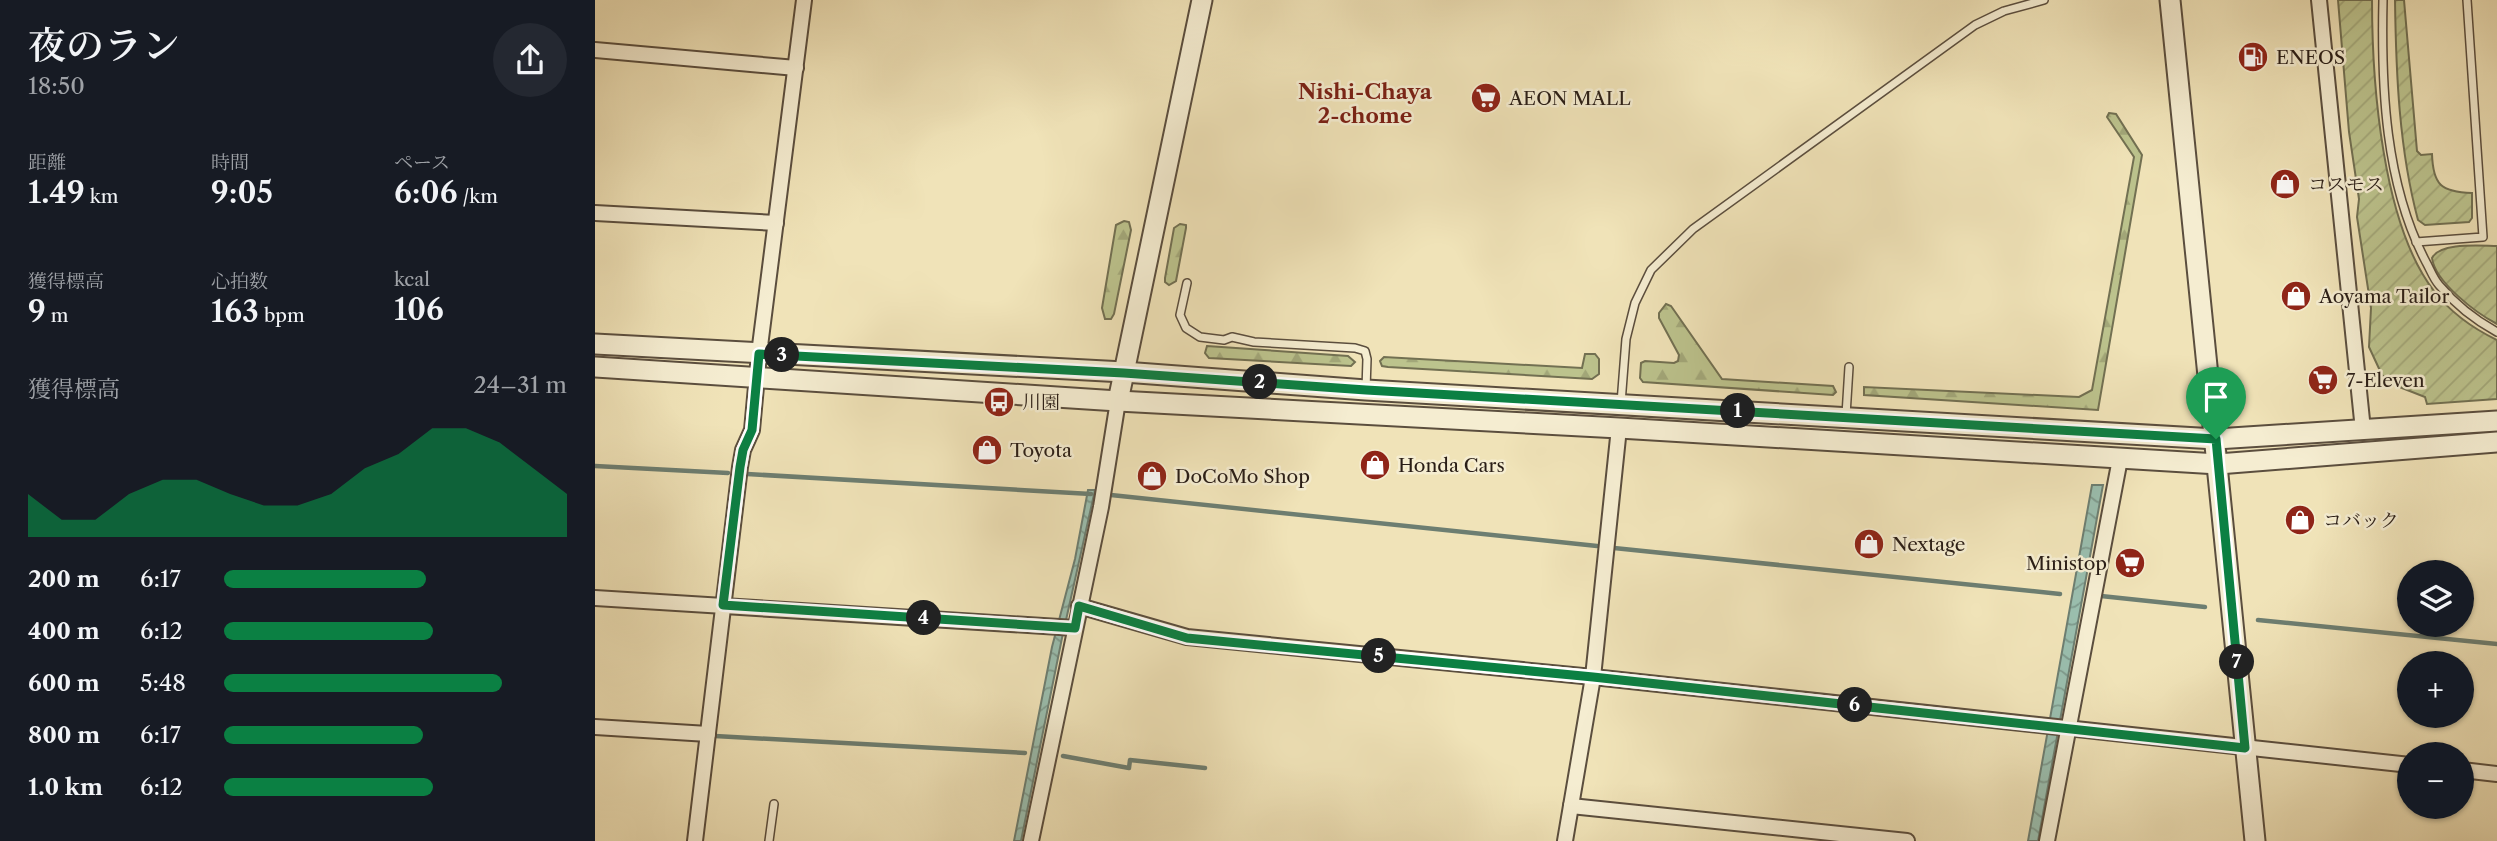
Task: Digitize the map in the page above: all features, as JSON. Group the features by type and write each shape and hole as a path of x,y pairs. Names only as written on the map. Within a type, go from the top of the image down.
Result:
{"street":[{"path":"695,841 740,467 743,450 752,430 759,354 804,0"},
{"path":"1031,841 1065,627 1079,606 1101,507 1118,401 1202,0"},
{"path":"2170,0 2255,841"},
{"path":"2319,0 2363,430"},
{"path":"595,51 796,68"},
{"path":"595,213 776,223"},
{"path":"595,344 2216,439 2497,421"},
{"path":"595,368 2218,464 2497,442"},
{"path":"1565,841 1593,677 1619,428"},
{"path":"2047,841 2066,727 2120,459"},
{"path":"595,598 1065,627"},
{"path":"1079,606 1187,638 1593,677 2397,764"},
{"path":"595,727 708,734"},
{"path":"2474,771 2497,774"},
{"path":"1571,806 1907,841"}],"lane":[{"path":"1621,404 1626,338 1635,303 1651,270 1693,229 1975,25 2027,2 2044,0"},
{"path":"2382,0 2388,127 2404,210 2416,242 2437,283 2479,322 2497,331"},
{"path":"2416,242 2483,237 2466,0"},
{"path":"1187,283 1180,315 1186,328 1200,337 1224,340 1232,337 1254,342 1355,348 1365,351 1366,390"},
{"path":"1846,417 1849,367"},
{"path":"769,841 775,804"}],"green space":[{"path":"2338,0 2372,0 2374,71 2383,151 2402,229 2416,263 2434,291 2463,319 2497,340 2497,399 2427,404 2425,397 2397,386 2382,375 2369,347 2371,308 2357,217 2359,199 2349,132"},
{"path":"2395,0 2404,0 2417,151 2421,155 2432,154 2434,173 2441,185 2453,191 2472,193 2472,218 2469,222 2425,225 2418,220 2403,138"},
{"path":"2109,113 2116,114 2142,155 2098,410 1864,395 1864,387 2079,397 2092,390 2134,157 2107,117"},
{"path":"1129,222 1131,230 1114,314 1111,319 1105,319 1102,308 1116,225"},
{"path":"1180,224 1186,225 1186,228 1176,281 1169,285 1165,278 1174,228"},
{"path":"2497,246 2497,324 2468,305 2448,287 2440,277 2432,258 2443,249 2452,247"},
{"path":"1666,304 1671,306 1722,379 1833,386 1836,392 1833,395 1643,382 1640,378 1641,363 1678,361 1679,355 1659,318 1659,313"},
{"path":"1207,346 1348,356 1355,362 1351,366 1209,358 1205,353"},
{"path":"1585,354 1595,354 1599,359 1599,374 1592,379 1388,367 1382,366 1380,361 1384,357 1582,368"}],"water":[{"path":"2092,485 2103,485 2038,841 2028,841"},
{"path":"1088,490 1095,490 1021,841 1014,841 1052,647 1075,559"}],"waterway":[{"path":"595,466 728,473"},
{"path":"747,474 1091,494"},
{"path":"1111,495 1597,546"},
{"path":"1614,548 2060,594"},
{"path":"2101,596 2205,607"},
{"path":"2258,620 2497,644"},
{"path":"715,736 1025,753"},
{"path":"1063,756 1129,768 1130,760 1205,768"}],"place":[{"name":"ENEOS","path":"2253,57"},
{"name":"AEON MALL","path":"1486,98"},
{"name":"コスモス","path":"2285,184"},
{"name":"Aoyama Tailor","path":"2296,296"},
{"name":"7-Eleven","path":"2323,380"},
{"name":"川園","path":"999,402"},
{"name":"Toyota","path":"987,450"},
{"name":"Honda Cars","path":"1375,465"},
{"name":"DoCoMo Shop","path":"1152,476"},
{"name":"コバック","path":"2300,520"},
{"name":"Nextage","path":"1869,544"},
{"name":"Ministop","path":"2130,563"}],"district":[{"name":"Nishi-Chaya 2-chome","path":"1365,104"}],"route":[{"path":"759,354 1124,373 1366,390 2216,439 2245,748 2045,724 1593,677 1187,638 1079,606 1075,628 723,605 740,467 743,450 752,430 759,354"}]}
